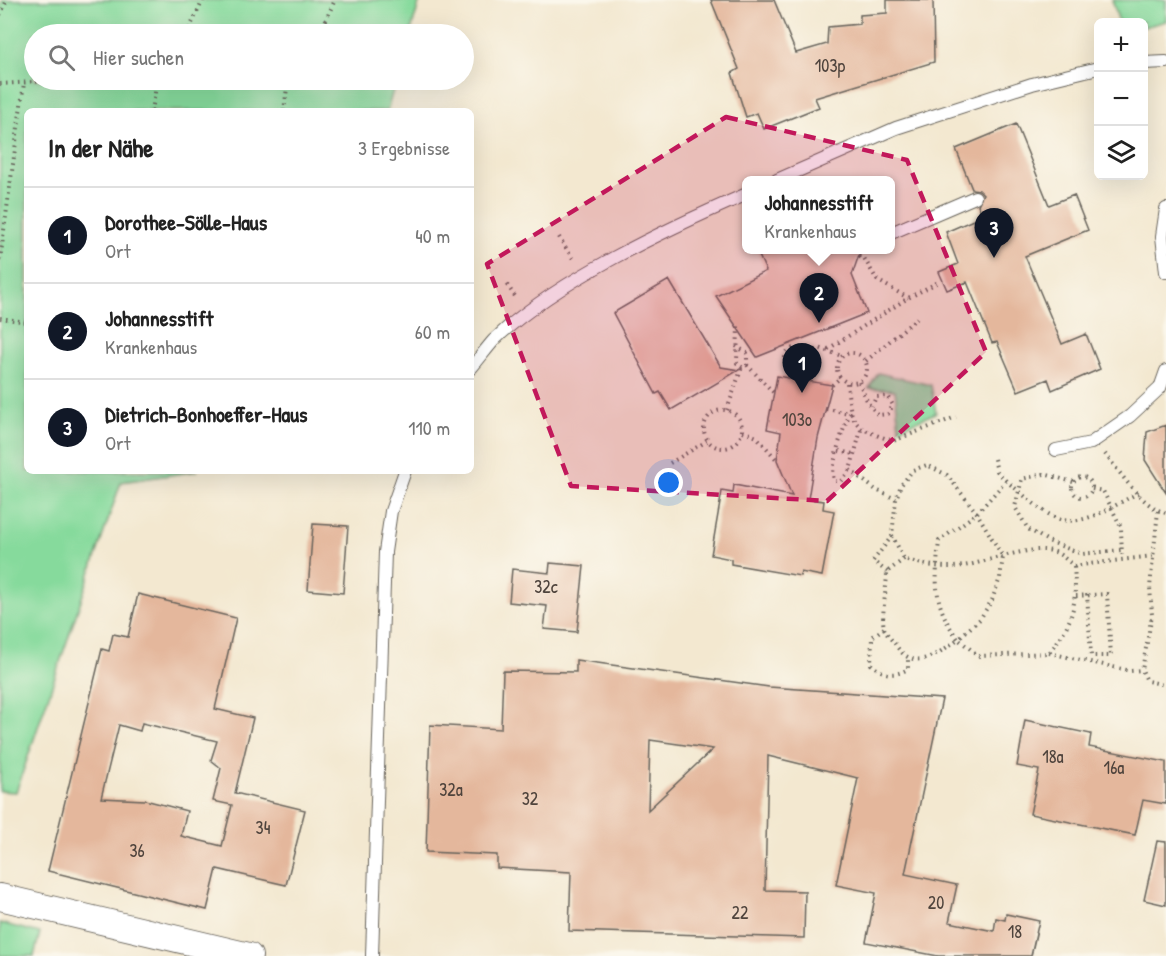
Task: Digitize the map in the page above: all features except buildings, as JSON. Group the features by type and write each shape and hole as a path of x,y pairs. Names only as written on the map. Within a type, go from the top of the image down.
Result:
{"street":[{"path":"0,897 249,956"}],"lane":[{"path":"1148,63 1166,62"},
{"path":"786,176 896,128 1032,84 1094,69"},
{"path":"474,364 495,339 528,313 585,276 671,229 742,196"},
{"path":"895,231 975,197"},
{"path":"1166,209 1162,236 1166,272"},
{"path":"1056,450 1091,443 1130,416 1160,388 1166,371"},
{"path":"372,956 385,552 391,512 404,474"}],"path":[{"path":"0,15 7,0"},
{"path":"192,24 203,0"},
{"path":"324,24 335,0"},
{"path":"0,84 24,83 0,260"},
{"path":"152,108 155,90"},
{"path":"284,108 287,90"},
{"path":"559,237 585,276"},
{"path":"859,257 864,258 878,280 908,298"},
{"path":"828,349 908,298 940,281"},
{"path":"0,318 24,322"},
{"path":"866,361 916,318"},
{"path":"738,325 737,363 745,366 774,393"},
{"path":"727,410 745,366 747,353 736,346"},
{"path":"805,356 800,350 793,349 787,353 786,360 790,367 797,368 803,363 805,356 819,348 828,349 842,356"},
{"path":"850,352 860,354 866,361 867,373 859,382 847,383 840,378 837,363 842,356 850,352"},
{"path":"832,385 840,378"},
{"path":"859,382 872,406 878,415 888,414 893,405 891,400 882,395 876,397 872,406"},
{"path":"847,383 850,413 861,430 893,441 956,417"},
{"path":"826,409 850,413"},
{"path":"727,410 739,417 743,431 740,440 724,449 715,447 708,441 704,430 706,419 715,411 727,410"},
{"path":"850,413 831,470 834,481 841,481 850,470 861,430"},
{"path":"743,431 757,437 777,460"},
{"path":"670,464 708,441"},
{"path":"1091,443 1102,451 1138,493 1158,512 1166,513"},
{"path":"839,451 854,454"},
{"path":"994,459 996,471 1005,481 1057,519 1071,521 1112,507 1138,493"},
{"path":"888,572 873,561 892,535 901,485 913,470 927,465 947,475 977,513 1003,557 1000,578 992,600 980,620 939,654 924,659 908,659 902,655 884,628 888,572 904,559"},
{"path":"850,470 876,490 897,499"},
{"path":"1121,550 1082,554 1037,536 1028,529 1015,507 1022,478 1044,474 1073,482 1085,478 1092,489 1103,491 1121,527 1122,559"},
{"path":"1005,481 977,513 939,542 937,587 939,606 944,620 958,639 979,656 1049,653 1131,671 1142,670"},
{"path":"1073,482 1072,487 1076,496 1086,496 1092,489"},
{"path":"1158,512 1150,587 1152,615 1142,670 1147,681 1166,685"},
{"path":"892,535 904,559 937,567 961,566 1032,551 1053,551 1074,566 1153,556"},
{"path":"1049,653 1065,632 1074,613 1076,596 1074,566"},
{"path":"1076,596 1087,594 1107,594 1111,656 1091,656 1087,594"},
{"path":"884,628 872,637 871,664 880,672 897,675 908,669 908,659"},
{"path":"1100,656 1100,663"}],"highlighted area":[{"path":"726,117 907,160 986,352 827,501 571,486 487,264"}],"green space":[{"path":"3,0 420,0 413,24 24,24 24,90 393,90 388,108 24,108 24,474 177,474 121,482 16,792 0,791 0,7"},
{"path":"1112,0 1166,0 1166,21 1148,26 1148,18 1118,18"},
{"path":"878,373 931,385 936,413 899,428 895,390 869,388"},
{"path":"0,923 40,933 34,956 0,956"}],"place":[{"name":"Dietrich-Bonhoeffer-Haus","path":"994,258"},
{"name":"Johannesstift","path":"819,323"},
{"name":"Dorothee-Sölle-Haus","path":"802,393"}]}
